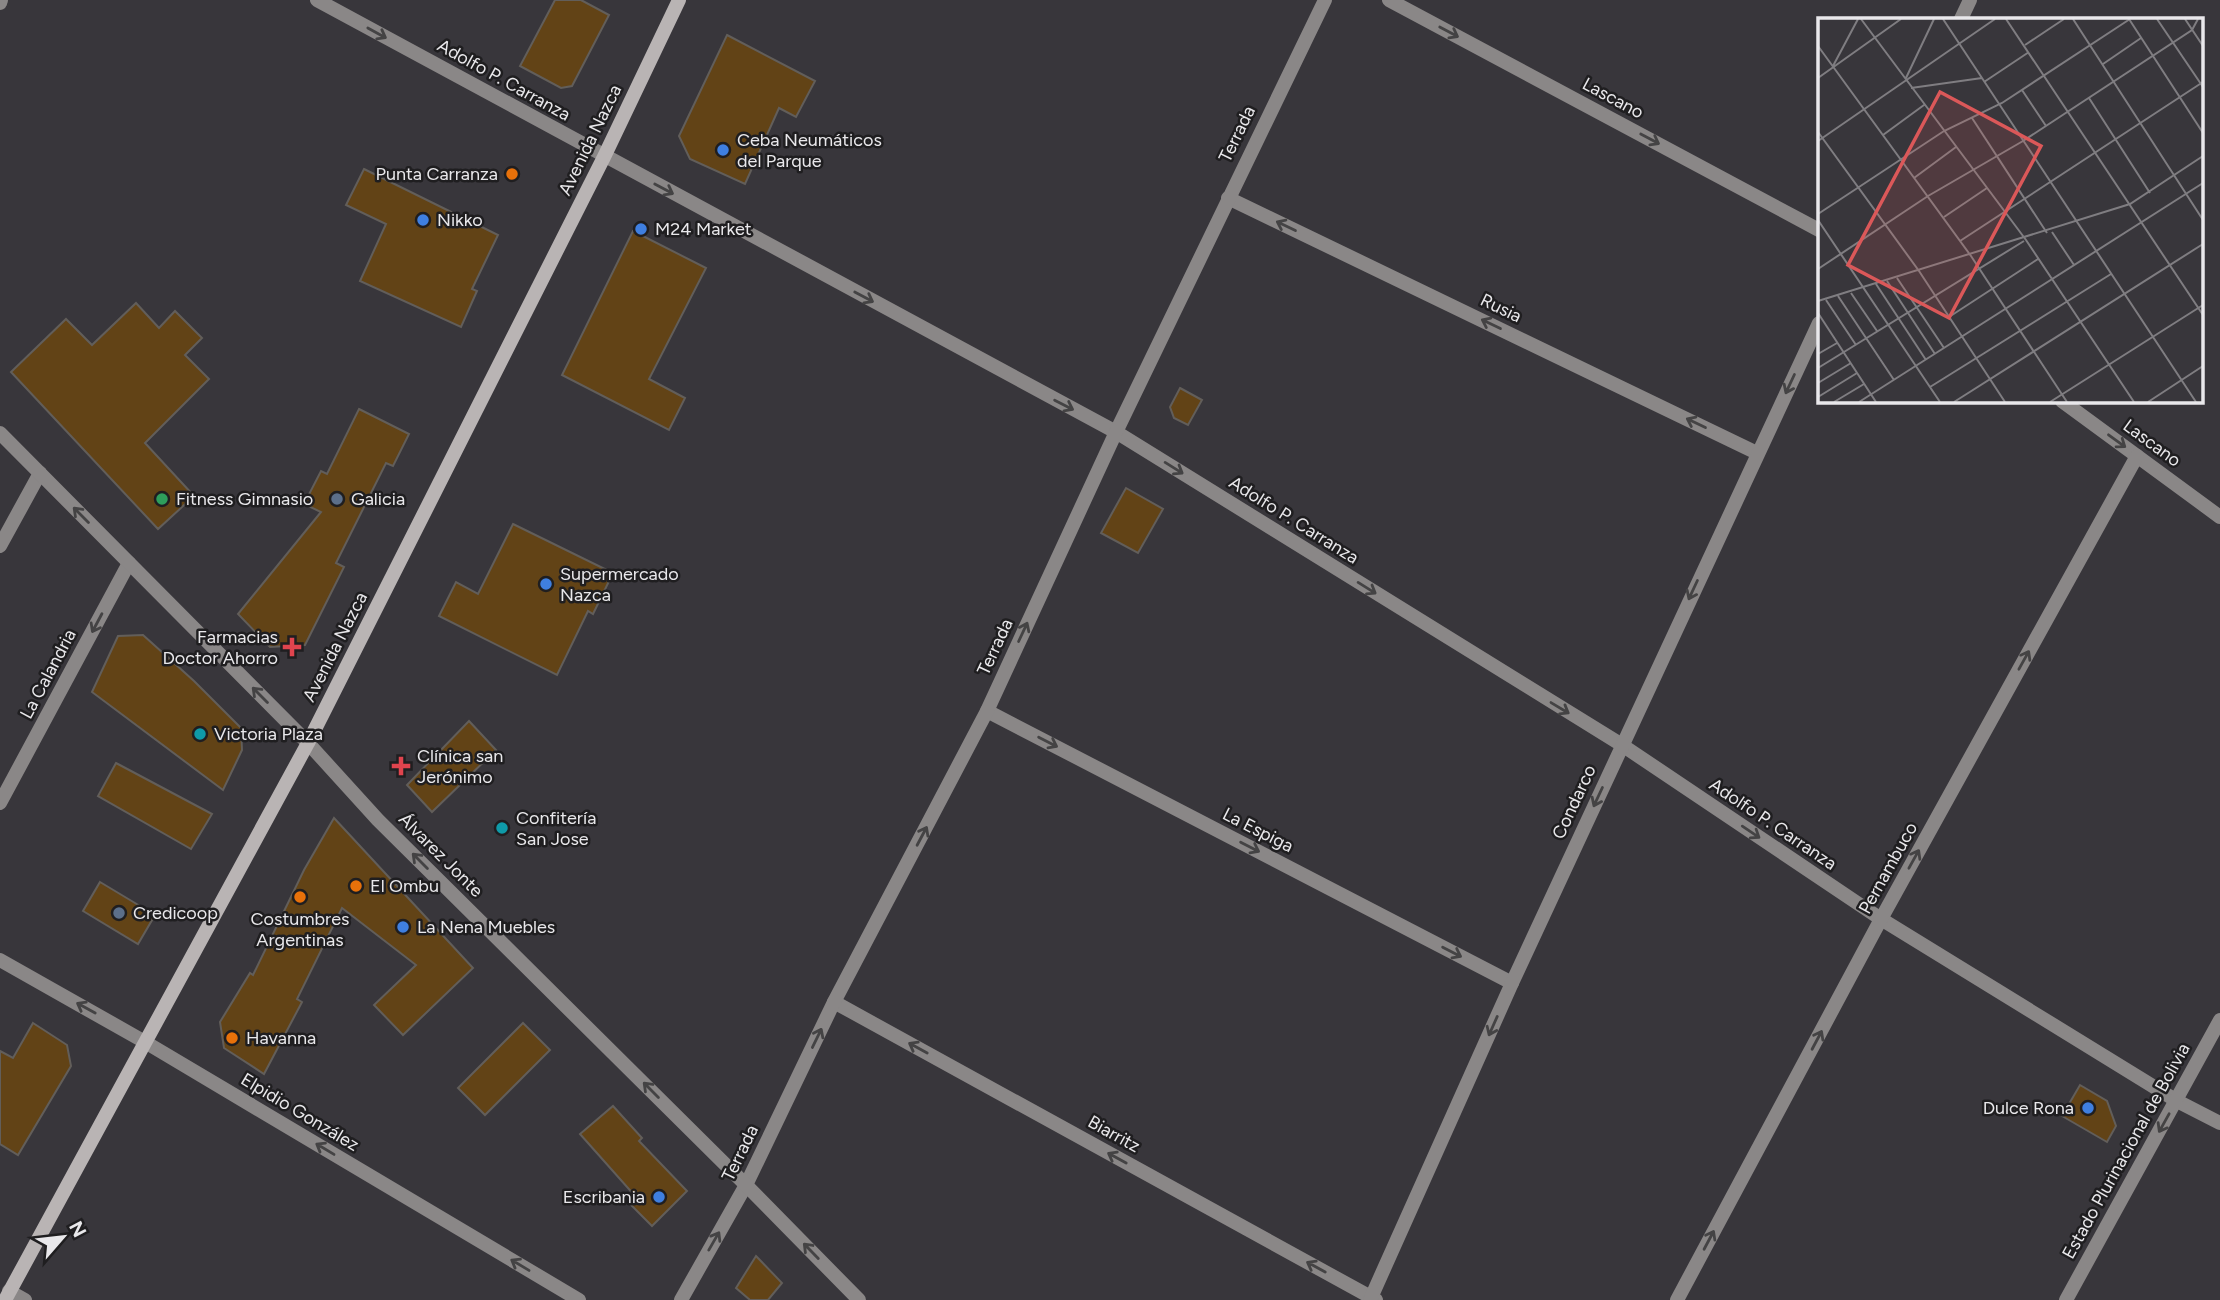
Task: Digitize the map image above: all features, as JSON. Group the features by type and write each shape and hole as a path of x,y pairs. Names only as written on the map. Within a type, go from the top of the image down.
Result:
{"main road":[{"name":"Avenida Nazca","path":"7,1296 308,743 604,156 679,0"}],"street":[{"name":"Adolfo P. Carranza","path":"317,0 1116,432 1622,745 1881,919 2177,1101 2220,1123"},
{"name":"Terrada","path":"681,1300 746,1185 834,1002 987,710 1116,432 1325,0"},
{"name":"Lascano","path":"1389,0 1818,229"},
{"path":"1961,18 1970,0"},
{"name":"Rusia","path":"1228,198 1757,453"},
{"name":"Condarco","path":"1373,1299 1512,983 1818,325"},
{"name":"Lascano","path":"2063,402 2220,517"},
{"name":"Álvarez Jonte","path":"0,433 308,743 378,820 859,1300"},
{"name":"Pernambuco","path":"1676,1300 1881,919 2137,456"},
{"path":"0,546 40,473"},
{"name":"La Calandria","path":"0,803 130,563"},
{"name":"La Espiga","path":"987,710 1512,983"},
{"name":"Elpidio González","path":"0,960 145,1042 579,1300"},
{"name":"Biarritz","path":"834,1002 1373,1299"},
{"name":"Estado Plurinacional de Bolivia","path":"2066,1300 2220,1020"},
{"path":"7,1296 25,1300"}],"building":[{"path":"555,0 581,0 609,15 572,86 561,88 520,66"},
{"path":"727,35 815,81 796,117 779,108 745,184 690,159 679,136"},
{"path":"364,169 498,235 472,289 477,291 461,327 360,281 386,224 346,205"},
{"path":"633,231 706,268 649,379 685,398 669,430 562,375"},
{"path":"136,303 159,328 175,311 202,338 185,355 209,379 145,443 194,496 158,529 11,372 66,319 92,345"},
{"path":"1180,388 1202,400 1188,425 1174,418 1170,407"},
{"path":"359,409 409,434 393,466 386,463 336,563 344,567 305,645 270,647 238,614 321,512 304,504 321,471 327,474"},
{"path":"1126,488 1163,509 1138,553 1101,533"},
{"path":"513,524 613,573 593,614 588,611 557,675 439,616 456,582 478,594"},
{"path":"143,635 241,728 242,750 223,790 92,692 118,636"},
{"path":"469,721 496,750 432,812 407,785"},
{"path":"116,763 212,814 191,849 98,796"},
{"path":"334,818 473,968 403,1035 374,1005 416,965 342,908 297,999 302,1002 264,1074 224,1048 220,1022 250,973 253,975 304,870"},
{"name":"Credicoop","path":"100,882 155,915 138,944 83,911"},
{"path":"33,1023 67,1045 71,1066 18,1155 0,1144 0,1051 13,1058"},
{"path":"523,1023 550,1050 485,1115 458,1088"},
{"name":"Dulce Rona","path":"2080,1085 2107,1101 2116,1126 2107,1142 2062,1116"},
{"path":"613,1106 642,1138 639,1141 687,1191 652,1226 630,1204 636,1197 580,1134"},
{"path":"756,1256 782,1283 768,1300 750,1300 736,1288"}],"place":[{"name":"Ceba Neumáticos del Parque","path":"723,150"},
{"name":"Punta Carranza","path":"512,174"},
{"name":"Nikko","path":"423,220"},
{"name":"M24 Market","path":"641,229"},
{"name":"Fitness Gimnasio","path":"162,499"},
{"name":"Galicia","path":"337,499"},
{"name":"Supermercado Nazca","path":"546,584"},
{"name":"Farmacias Doctor Ahorro","path":"292,647"},
{"name":"Victoria Plaza","path":"200,734"},
{"name":"Clínica san Jerónimo","path":"401,766"},
{"name":"Confitería San Jose","path":"502,828"},
{"name":"El Ombu","path":"356,886"},
{"name":"Costumbres Argentinas","path":"300,897"},
{"name":"Credicoop","path":"119,913"},
{"name":"La Nena Muebles","path":"403,927"},
{"name":"Havanna","path":"232,1038"},
{"name":"Dulce Rona","path":"2088,1108"},
{"name":"Escribania","path":"659,1197"}]}
